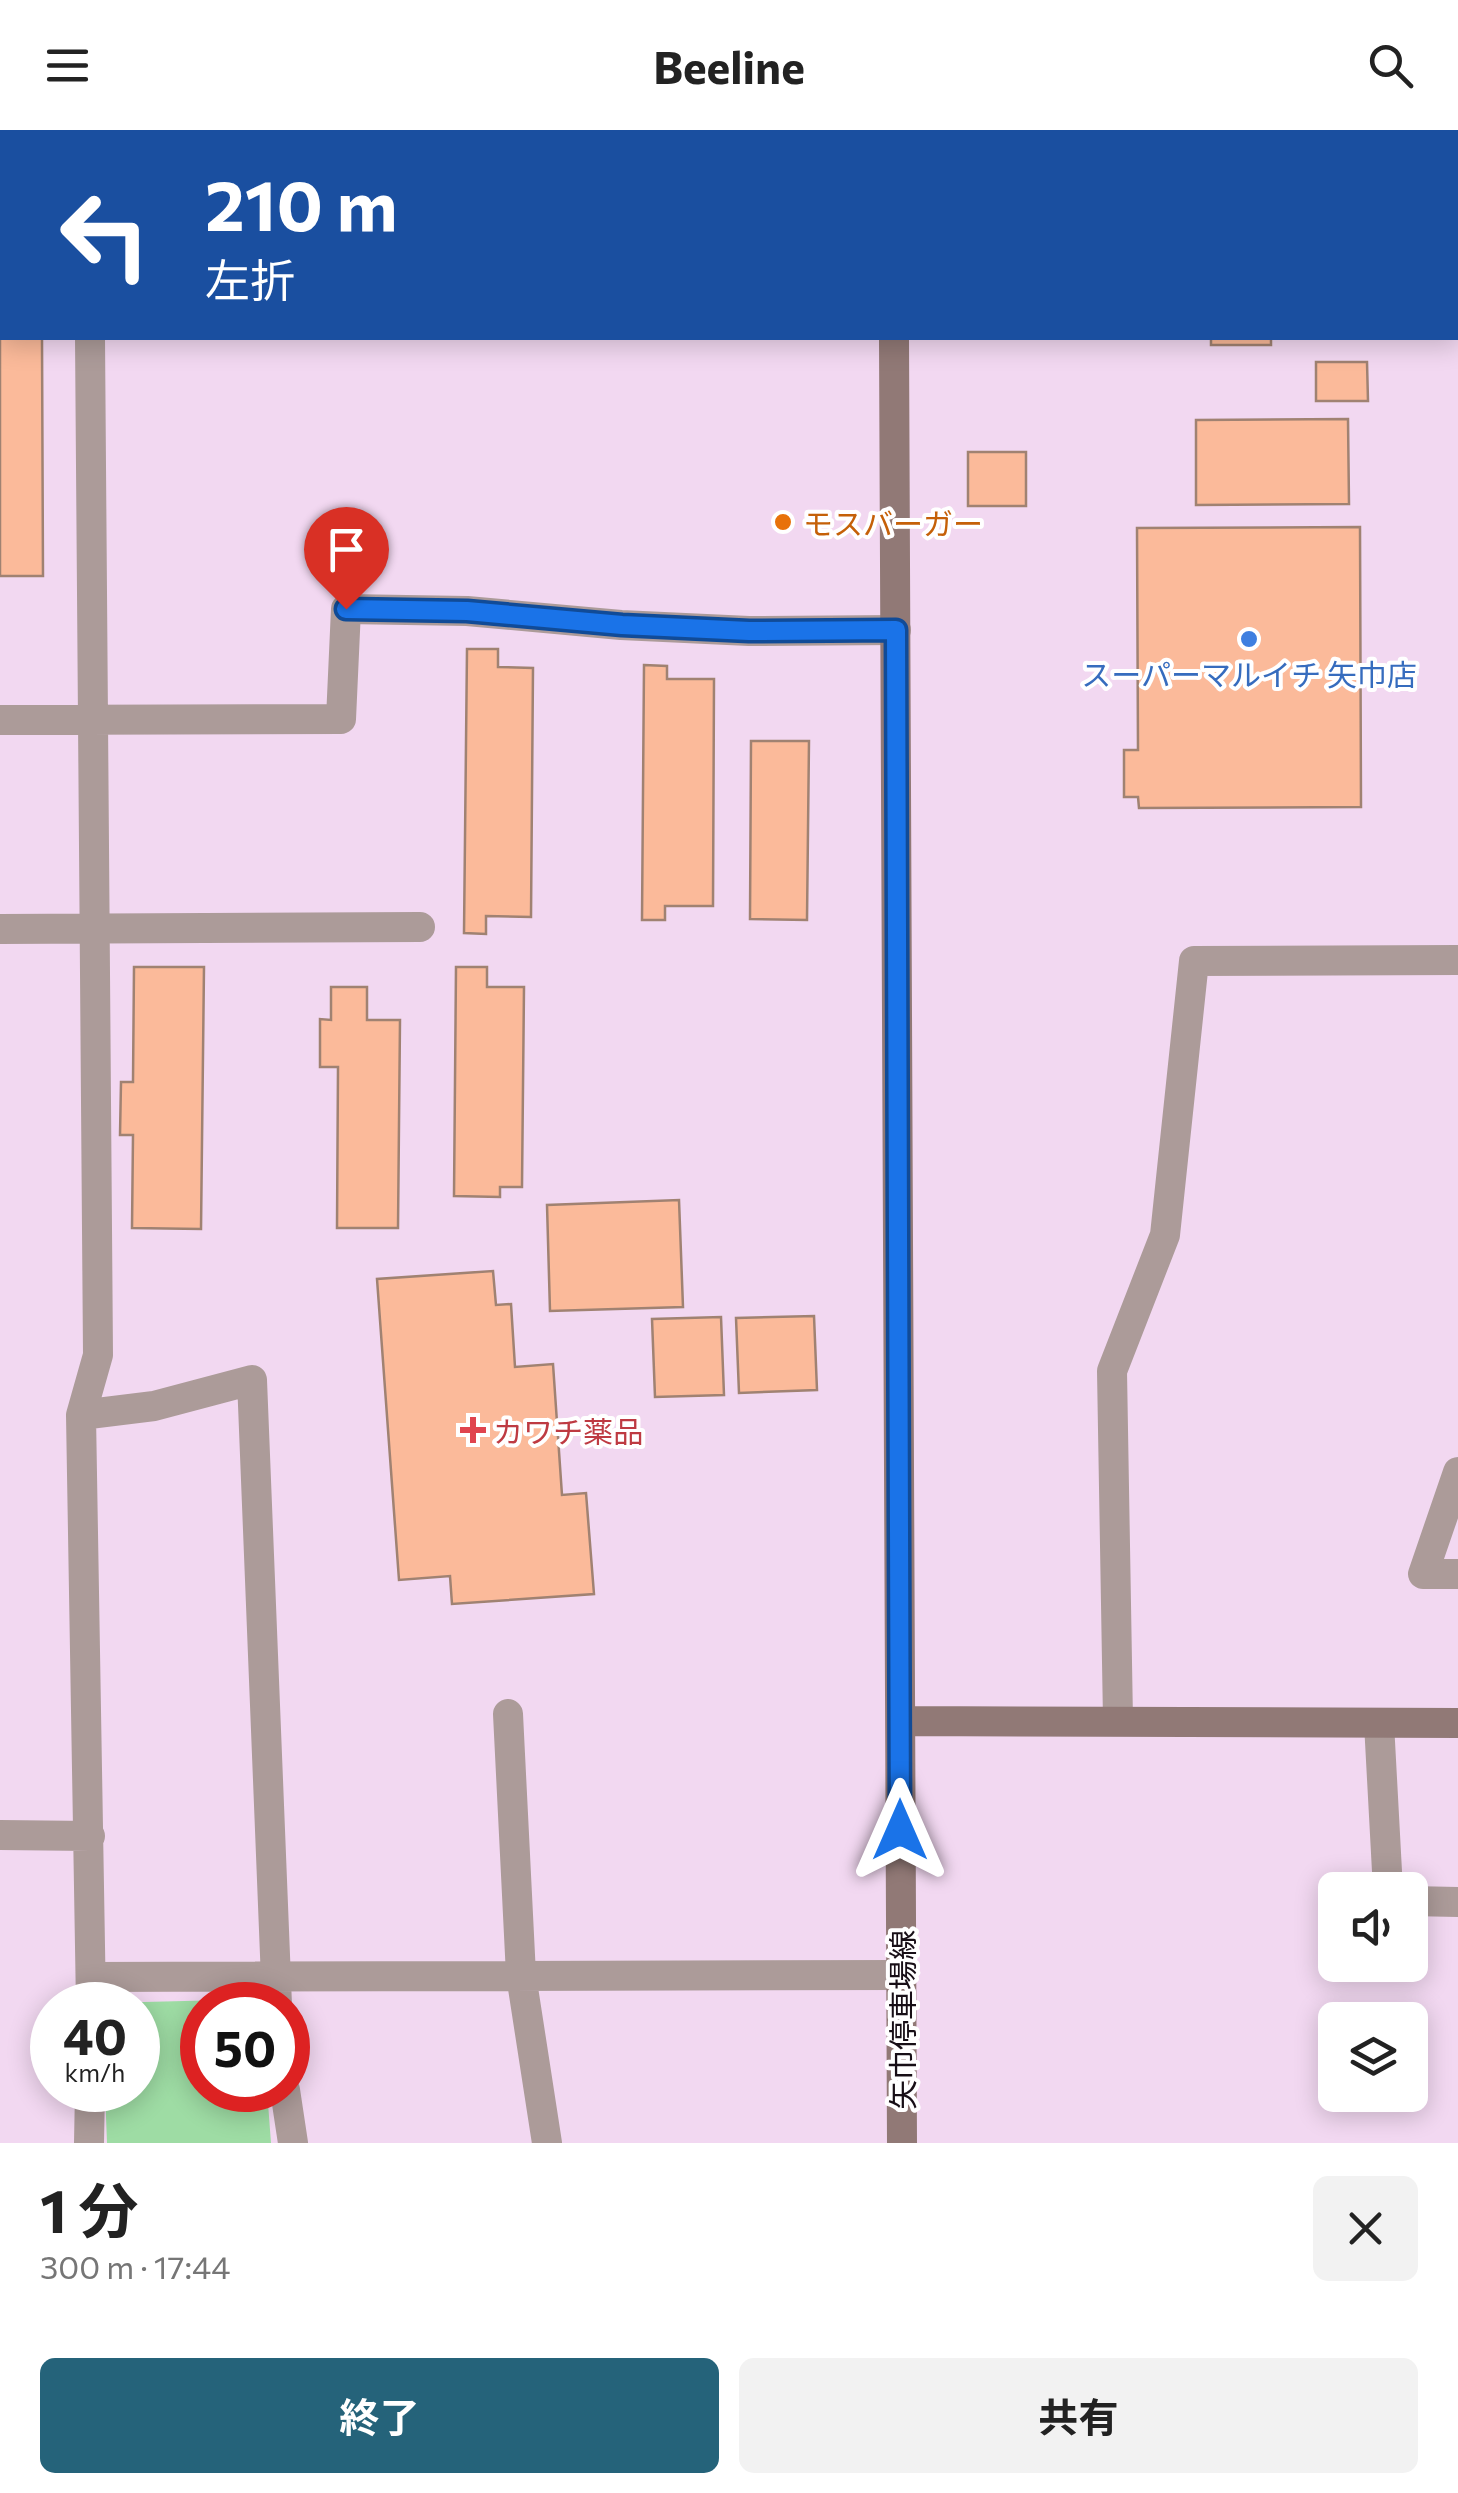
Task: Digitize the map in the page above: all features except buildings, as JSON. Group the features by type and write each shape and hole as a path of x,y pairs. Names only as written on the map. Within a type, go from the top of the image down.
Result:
{"main road":[{"name":"矢巾停車場線","path":"894,340 902,2143"},
{"path":"901,1721 1458,1723"}],"street":[{"path":"90,340 98,1354 81,1414 91,1982"},
{"path":"0,720 341,720 346,609 467,611 749,631 896,630"},
{"path":"0,929 420,926"},
{"path":"1118,1720 1112,1371 1165,1235 1194,962 1458,960"},
{"path":"81,1414 154,1406 252,1380 275,1982"},
{"path":"1458,1472 1423,1574 1458,1574"},
{"path":"508,1714 521,1975 547,2143"},
{"path":"1380,1723 1387,1872"},
{"path":"0,1835 90,1836"},
{"path":"1428,1901 1458,1902"},
{"path":"310,1988 521,1975 900,1974"},
{"path":"89,2143 90,2112"},
{"path":"288,2112 293,2143"}],"green space":[{"path":"180,2001 180,2112 269,2112 271,2143 107,2143 106,2112 160,2112 160,2002"}],"place":[{"name":"モスバーガー","path":"783,522"},
{"name":"スーパーマルイチ 矢巾店","path":"1249,639"},
{"name":"カワチ薬品","path":"473,1430"}],"route":[{"path":"346,609 467,611 749,631 896,630 900,1830"}]}
